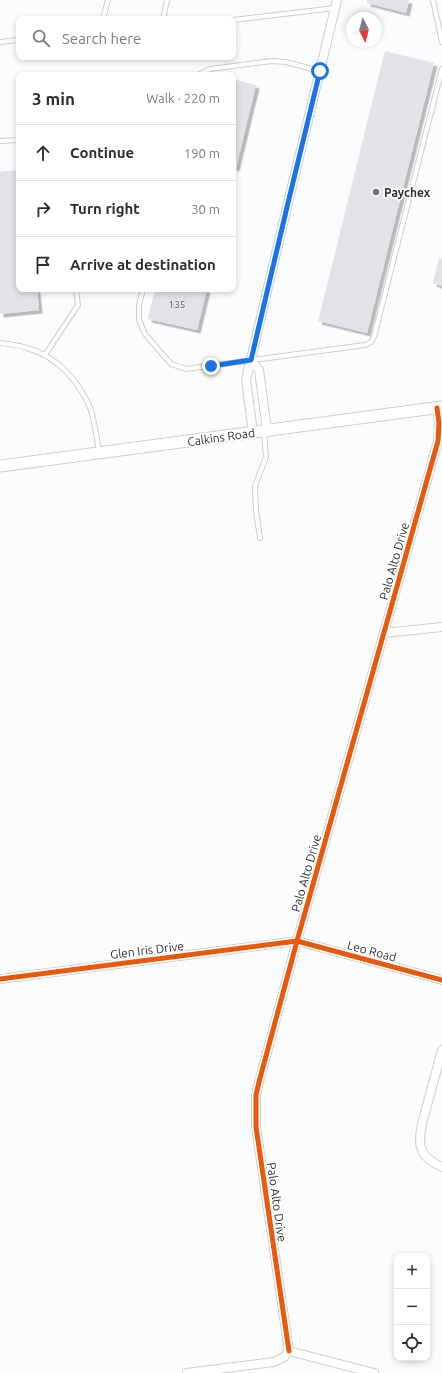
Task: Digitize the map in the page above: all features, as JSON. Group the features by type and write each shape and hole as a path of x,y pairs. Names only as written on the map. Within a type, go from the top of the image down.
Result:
{"main road":[{"name":"Calkins Road","path":"0,466 440,407"}],"street":[{"path":"261,431 246,380 337,4"},
{"path":"251,360 259,370 261,431"},
{"name":"Palo Alto Drive","path":"289,1351 256,1127 256,1094 297,941 438,441 440,407"},
{"path":"384,633 442,627"},
{"name":"Glen Iris Drive","path":"0,979 297,941"},
{"name":"Leo Road","path":"297,941 442,980"},
{"path":"442,1050 422,1124 420,1143 425,1157 429,1161 442,1167"},
{"path":"187,1373 274,1362 284,1357 289,1351 374,1373"}],"lane":[{"path":"104,16 108,0"},
{"path":"164,16 167,0"},
{"path":"432,0 442,42"},
{"path":"236,20 337,4"},
{"path":"0,42 16,40"},
{"path":"204,72 210,69 272,60 320,71"},
{"path":"142,292 139,305 140,320 145,334 171,364 186,369 365,345 371,342 376,329 442,69"},
{"path":"0,141 16,140"},
{"path":"45,355 58,338 78,305 76,292"},
{"path":"0,343 28,348 45,355 68,373 85,396 91,412 99,453"},
{"path":"260,538 256,511 255,486 266,457 261,431"}],"building":[{"path":"367,0 409,0 406,13 367,3"},
{"name":"Paychex","path":"385,51 434,63 367,333 318,321"},
{"path":"236,80 256,85 236,168"},
{"path":"16,170 16,292 37,292 39,310 0,314 0,172"},
{"path":"439,258 442,259 442,286 433,283"},
{"path":"154,292 206,292 197,330 148,319"}],"cycle path":[{"path":"289,1351 256,1127 256,1095 297,941 438,441 439,423 437,408"},
{"path":"0,979 297,941 442,980"}],"place":[{"name":"Paychex","path":"376,192"}],"route":[{"path":"211,366 251,360 320,71"}]}
